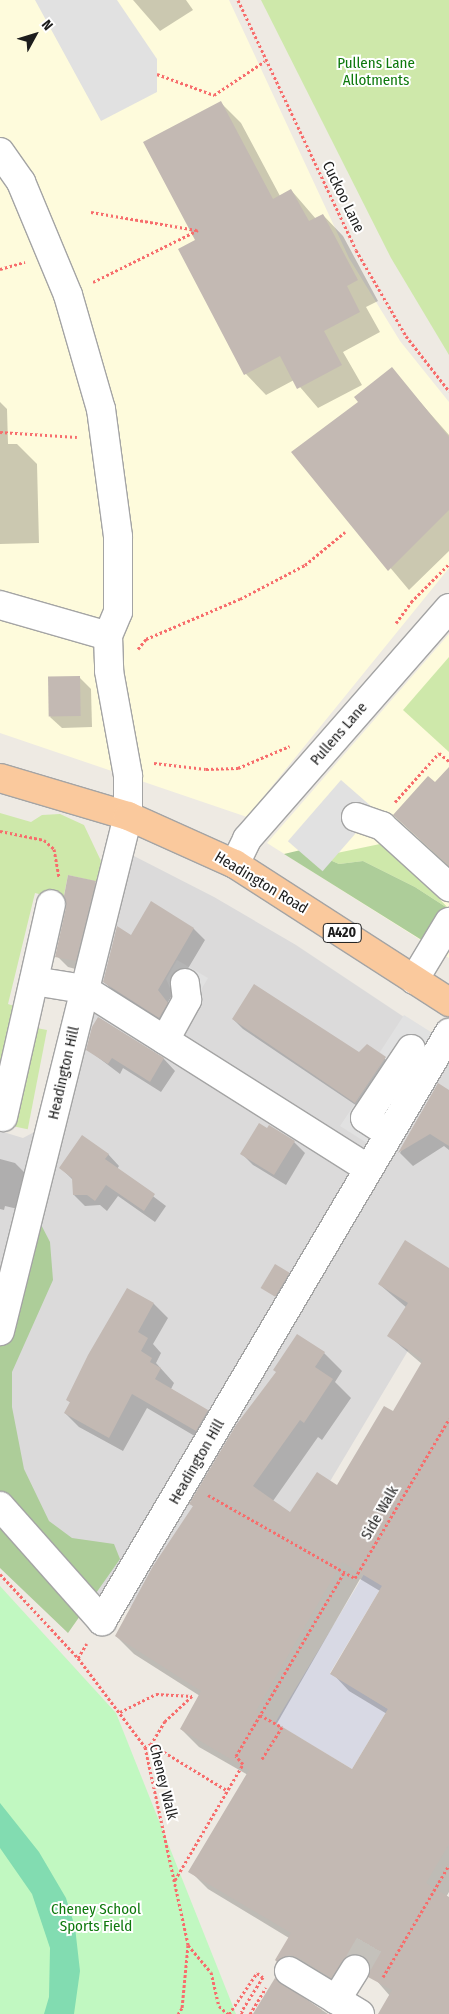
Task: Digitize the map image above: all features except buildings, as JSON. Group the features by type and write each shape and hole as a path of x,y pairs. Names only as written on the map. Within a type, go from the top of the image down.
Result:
{"main road":[{"name":"Headington Road","path":"0,778 128,816 235,864 449,1002"}],"street":[{"path":"0,152 22,182 68,295 101,410 118,536 118,612 108,636 0,605"},
{"name":"Pullens Lane","path":"235,864 247,839 449,608"},
{"name":"Headington Hill","path":"0,1332 128,816 128,776 111,680 108,636"},
{"path":"366,821 449,888"},
{"path":"3,1117 51,904"},
{"path":"414,980 449,922"},
{"path":"34,982 84,989 367,1168"},
{"path":"165,1040 187,1000 185,983"},
{"name":"Headington Hill","path":"0,1506 102,1621 186,1482 367,1168 449,1033"},
{"path":"388,1133 366,1118 411,1049"},
{"path":"336,2000 355,1969"},
{"path":"278,1977 336,2000 360,2014"}],"path":[{"name":"Cuckoo Lane","path":"238,0 265,61 356,250 406,336 449,391"},
{"path":"157,74 214,96 265,61"},
{"path":"68,295 198,230 91,212"},
{"path":"0,432 105,438"},
{"path":"111,680 146,639 240,599 305,565 345,532"},
{"path":"390,631 410,602 449,564"},
{"path":"128,776 156,762 206,768 238,768 297,743"},
{"path":"366,821 439,753 449,761"},
{"path":"0,831 44,840 54,849 59,874 51,904"},
{"name":"Side Walk","path":"344,1573 355,1578 449,1419"},
{"path":"174,1880 243,1764 236,1756 344,1573 186,1482"},
{"name":"Cheney Walk","path":"0,1574 78,1658 145,1747 188,1946 182,2008 178,2014"},
{"path":"120,1712 156,1694 192,1696 165,1721 150,1744 145,1747"},
{"path":"260,1715 282,1727 261,1760"},
{"path":"150,1744 228,1791"},
{"path":"381,1980 449,1866"},
{"path":"188,1946 211,1972 219,2006 228,2014 256,1973 263,1977 241,2012 244,2014"},
{"path":"250,2014 278,1977"}],"shaded area":[{"path":"0,0 229,0 349,258 400,341 449,402 449,568 247,817 0,733"},
{"path":"35,0 117,0 157,59 157,92 101,121"},
{"path":"449,634 449,958 267,843"},
{"path":"341,780 376,810 323,871 288,841"},
{"path":"132,855 214,897 296,945 449,1047 449,1282 298,1535 93,1623 0,1519 0,1131 23,1138 38,1130"},
{"path":"177,960 208,978 189,1010 176,1002 166,979"},
{"path":"404,1015 434,1034 370,1145 340,1126 386,1057 380,1052"},
{"path":"449,1432 449,1474 330,1673 388,1709 352,1769 275,1723"}],"green space":[{"name":"Pullens Lane Allotments","path":"261,0 449,0 449,355 391,258"},
{"path":"449,657 449,752 403,710"},
{"path":"0,813 31,822 42,815 60,814 84,825 101,861 98,882 68,875 63,900 35,893 8,1004 20,1008 0,1103"},
{"path":"380,844 396,853 449,909 415,887 363,861 339,864 330,860 337,853"},
{"path":"305,849 339,864 363,861 415,887 449,909 428,944 284,854"},
{"path":"31,1027 47,1030 28,1129 12,1126"},
{"path":"34,1211 50,1242 53,1280 12,1372 12,1407 24,1469 49,1521 72,1538 114,1544 120,1559 68,1633 0,1568 0,1282"},
{"name":"Cheney School Sports Field","path":"0,1586 116,1713 236,2014 0,2014"},
{"path":"0,1803 39,1852 66,1898 75,1927 80,1971 74,2014 44,2014 49,1997 50,1948 32,1894 0,1848"}],"tunnel":[{"path":"355,1969 370,1943"}]}
